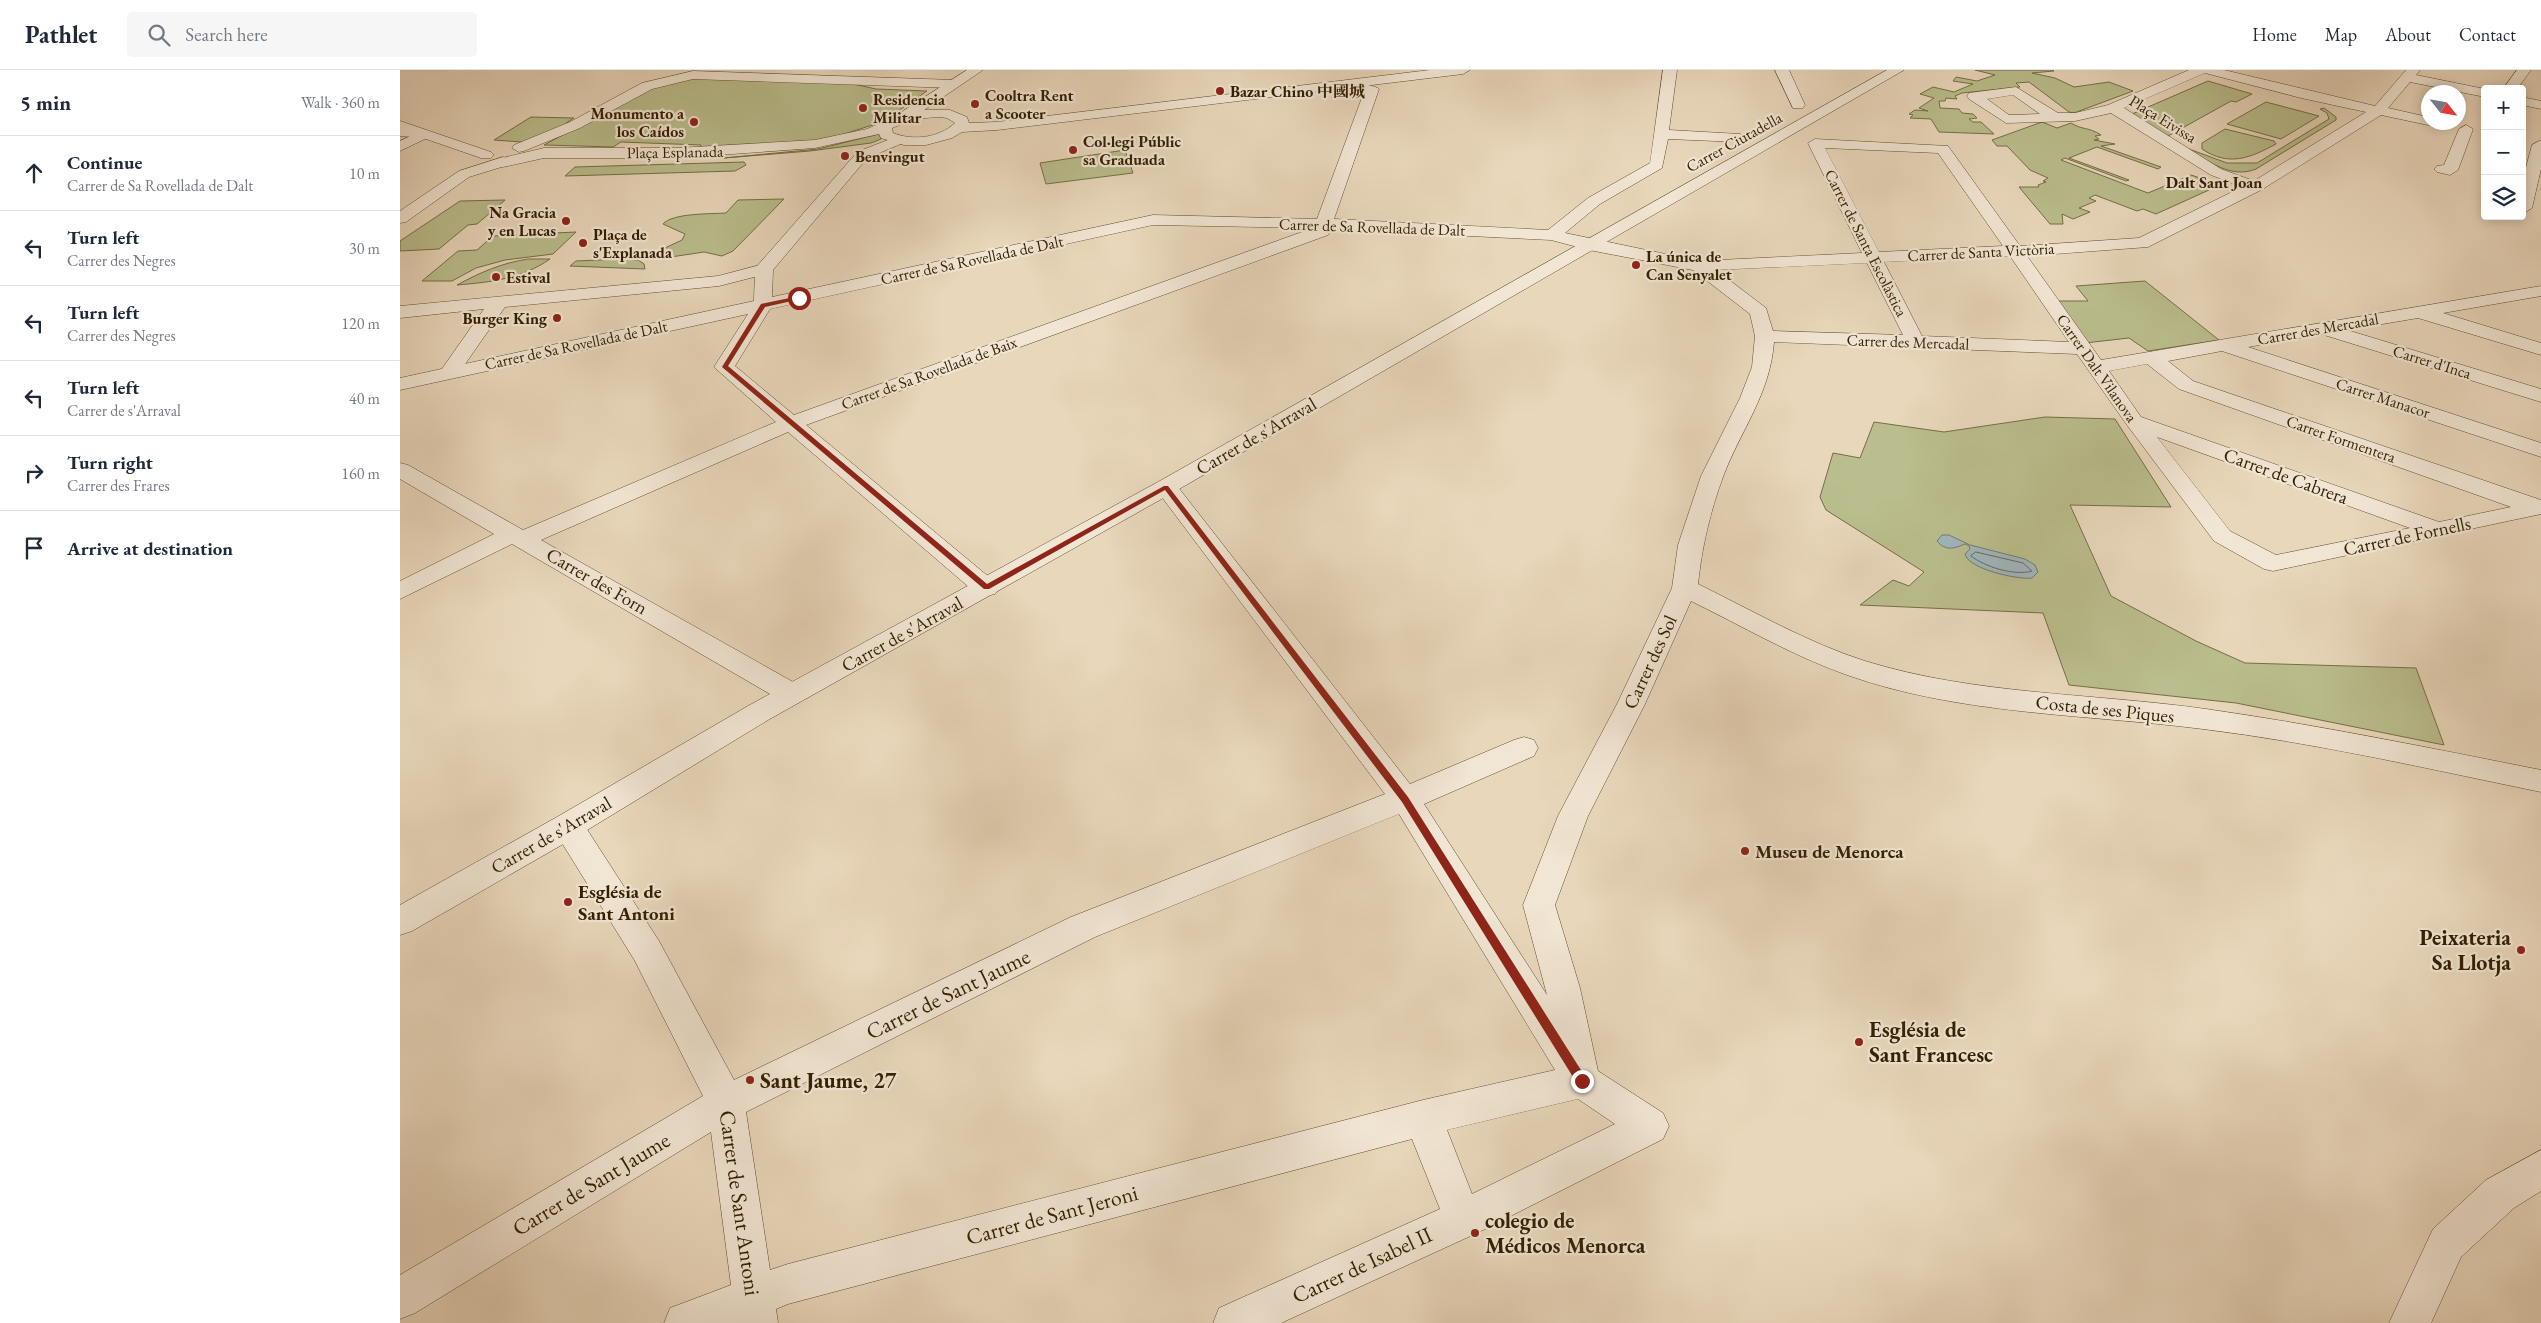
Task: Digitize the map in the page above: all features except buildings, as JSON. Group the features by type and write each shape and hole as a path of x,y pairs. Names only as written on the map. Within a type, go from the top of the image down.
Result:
{"street":[{"path":"898,140 886,135 886,128 976,70"},
{"path":"950,114 949,105 982,70"},
{"path":"400,312 718,280 764,269 857,161 867,153 898,140 932,139 959,128 1007,125 1463,70"},
{"path":"1552,235 1594,201 1657,165 1670,70"},
{"path":"1782,70 1798,105"},
{"name":"Carrer Ciutadella","path":"1589,245 1897,70"},
{"name":"Plaça Eivissa","path":"2112,108 2200,70"},
{"path":"2209,70 2421,119"},
{"path":"2513,85 2524,70"},
{"path":"2410,74 2481,92"},
{"name":"Carrer de Santa Victòria","path":"1552,235 1589,245 1699,266 2142,243 2256,187 2378,110 2410,74"},
{"path":"519,148 575,125 647,86 683,77 954,84"},
{"path":"1332,86 1372,89 1332,225"},
{"path":"2526,102 2541,105"},
{"path":"2054,118 2075,117 2112,108"},
{"name":"Plaça Eivissa","path":"2112,108 2216,172 2256,187"},
{"path":"899,119 925,113 950,114 962,120 959,128"},
{"path":"400,125 424,134"},
{"name":"Plaça Esplanada","path":"464,174 503,162 544,153 677,153 815,144 886,128"},
{"path":"2466,129 2481,132"},
{"path":"2442,169 2450,170 2466,130"},
{"path":"400,132 424,134"},
{"path":"400,147 424,134"},
{"name":"Plaça Esplanada","path":"400,218 464,174 486,155 424,134"},
{"path":"1662,134 1740,138"},
{"path":"2526,142 2540,145 2526,200"},
{"name":"Carrer de Santa Escolàstica","path":"1916,343 1815,143 1943,149"},
{"name":"Carrer Dalt Vilanova","path":"1943,149 2134,421 2222,536 2273,563"},
{"name":"Carrer de Sa Rovellada de Dalt","path":"400,384 1153,220 1332,225 1552,235"},
{"name":"Carrer de Sa Rovellada de Baix","path":"400,591 518,536 792,423 1332,225"},
{"name":"Carrer de s'Arraval","path":"400,921 568,826 792,694 1166,487 1589,245"},
{"name":"Carrer des Sol","path":"1582,1081 1563,988 1539,905 1573,816 1630,704 1685,588 1690,546 1709,485 1762,367 1765,336 1759,312 1699,266"},
{"path":"764,269 763,305 724,367 986,588"},
{"name":"Carrer des Mercadal","path":"2096,367 2541,291"},
{"path":"2506,297 2541,307"},
{"path":"449,373 499,302"},
{"path":"2418,312 2541,349"},
{"name":"Carrer d'Inca","path":"2322,328 2541,396"},
{"name":"Carrer des Mercadal","path":"1765,336 2082,348"},
{"name":"Carrer Manacor","path":"2225,346 2541,450"},
{"name":"Carrer Formentera","path":"2152,358 2186,385 2539,507"},
{"name":"Carrer de Cabrera","path":"2134,421 2438,530"},
{"name":"Carrer des Forn","path":"400,470 792,694"},
{"path":"1166,487 1405,799 1582,1081"},
{"name":"Carrer de Fornells","path":"2273,563 2438,530 2539,507"},
{"name":"Costa de ses Piques","path":"1685,588 1800,644 1856,668 1949,692 2205,720 2377,748 2541,782"},
{"name":"Carrer de Sant Jaume","path":"400,1298 726,1103 1083,927 1405,799 1524,748"},
{"name":"Carrer de Sant Antoni","path":"568,826 647,951 726,1103 755,1310"},
{"name":"Carrer de Sant Jeroni","path":"685,1323 755,1310 788,1284 1423,1118 1582,1081"},
{"name":"Carrer de Isabel II","path":"1234,1323 1463,1218 1650,1126 1582,1081"},
{"path":"1423,1118 1463,1218"},
{"path":"2410,1323 2447,1243 2500,1194 2541,1169"}],"green space":[{"path":"1975,70 2052,70 2054,71 2032,73 2055,78 2074,87 2109,82 2133,91 2074,113 2069,112 2029,82 2016,83 2020,87 1962,93 1955,96 1957,99 1946,98 1945,101 1939,101 1940,108 1959,109 1962,113 1973,114 1977,118 1969,119 1973,122 1981,122 1994,134 1939,132 1931,119 1910,118 1913,115 1909,114 1915,110 1928,111 1919,108 1934,98 1920,94 1933,87 1954,92 1973,84 1953,81 1956,77 1977,81 1995,75"},
{"path":"701,76 849,83 876,89 927,91 882,122 825,140 700,147 701,145 621,142 613,147 544,145 654,86"},
{"path":"2208,81 2252,94 2236,102 2231,101 2168,136 2132,114"},
{"path":"2266,102 2319,116 2281,139 2227,124"},
{"path":"2324,108 2336,117 2336,120 2256,169 2247,172 2221,168 2189,149 2227,163 2257,163 2329,119 2327,113 2320,109"},
{"path":"531,117 574,118 566,123 571,124 522,142 494,140"},
{"path":"2042,122 2057,128 2071,123 2093,131 2101,135 2095,136 2099,139 2094,140 2115,144 2101,146 2161,167 2158,169 2097,147 2069,158 2129,180 2126,181 2065,158 2061,160 2148,193 2191,175 2209,181 2209,190 2156,214 2143,209 2137,211 2095,195 2089,198 2096,201 2079,208 2090,212 2073,219 2062,214 2063,224 2050,224 2019,187 2039,187 2038,185 2046,182 2043,181 2048,178 2030,170 2007,146 1997,146 1992,140"},
{"path":"2225,129 2274,141 2276,144 2239,159 2221,158 2202,149 2202,143"},
{"path":"879,134 881,139 871,143 810,151 724,158 818,149"},
{"path":"1125,150 1133,173 1046,184 1040,163"},
{"path":"744,162 746,165 735,171 565,176 575,167"},
{"path":"784,199 733,251 722,256 704,252 664,258 650,255 682,240 685,234 663,224 668,220 683,216 726,213 738,200"},
{"path":"505,200 477,224 468,225 439,249 400,251 400,241 460,201"},
{"path":"576,232 553,254 505,260 476,268 452,281 422,281 458,251 477,250 493,236"},
{"path":"528,259 550,259 517,275 494,281 457,285 492,269"},
{"path":"638,260 644,264 645,269 570,266 576,261"},
{"path":"2145,281 2219,340 2148,351 2129,338 2085,343 2058,301 2088,301 2076,286"},
{"path":"2045,417 2115,419 2171,507 2070,505 2111,596 2196,641 2245,663 2416,668 2444,745 2236,703 2069,685 2043,613 1860,605 1893,580 1909,586 1924,572 1826,510 1820,497 1833,453 1860,458 1874,422 1944,432"}],"water":[{"path":"1942,535 1949,535 1970,545 2025,559 2035,565 2038,572 2032,578 2025,578 1984,569 1968,559 1965,554 1970,549 1969,546 1965,544 1954,548 1944,547 1937,541"}],"place":[{"name":"Bazar Chino 中國城","path":"1220,91"},
{"name":"Cooltra Rent a Scooter","path":"975,104"},
{"name":"Residencia Militar","path":"863,108"},
{"name":"Monumento a los Caídos","path":"694,122"},
{"name":"Col·legi Públic sa Graduada","path":"1073,150"},
{"name":"Benvingut","path":"845,156"},
{"name":"Na Gracia y en Lucas","path":"566,221"},
{"name":"Plaça de s'Explanada","path":"583,243"},
{"name":"La única de Can Senyalet","path":"1636,265"},
{"name":"Estival","path":"496,277"},
{"name":"Burger King","path":"557,318"},
{"name":"Museu de Menorca","path":"1745,851"},
{"name":"Església de Sant Antoni","path":"568,902"},
{"name":"Peixateria Sa Llotja","path":"2521,950"},
{"name":"Església de Sant Francesc","path":"1859,1042"},
{"name":"Sant Jaume, 27","path":"750,1080"},
{"name":"colegio de Médicos Menorca","path":"1475,1233"}],"district":[{"name":"Dalt Sant Joan","path":"2214,182"}],"route":[{"path":"799,298 763,305 724,367 986,588 1166,487 1405,799 1582,1081"}]}
